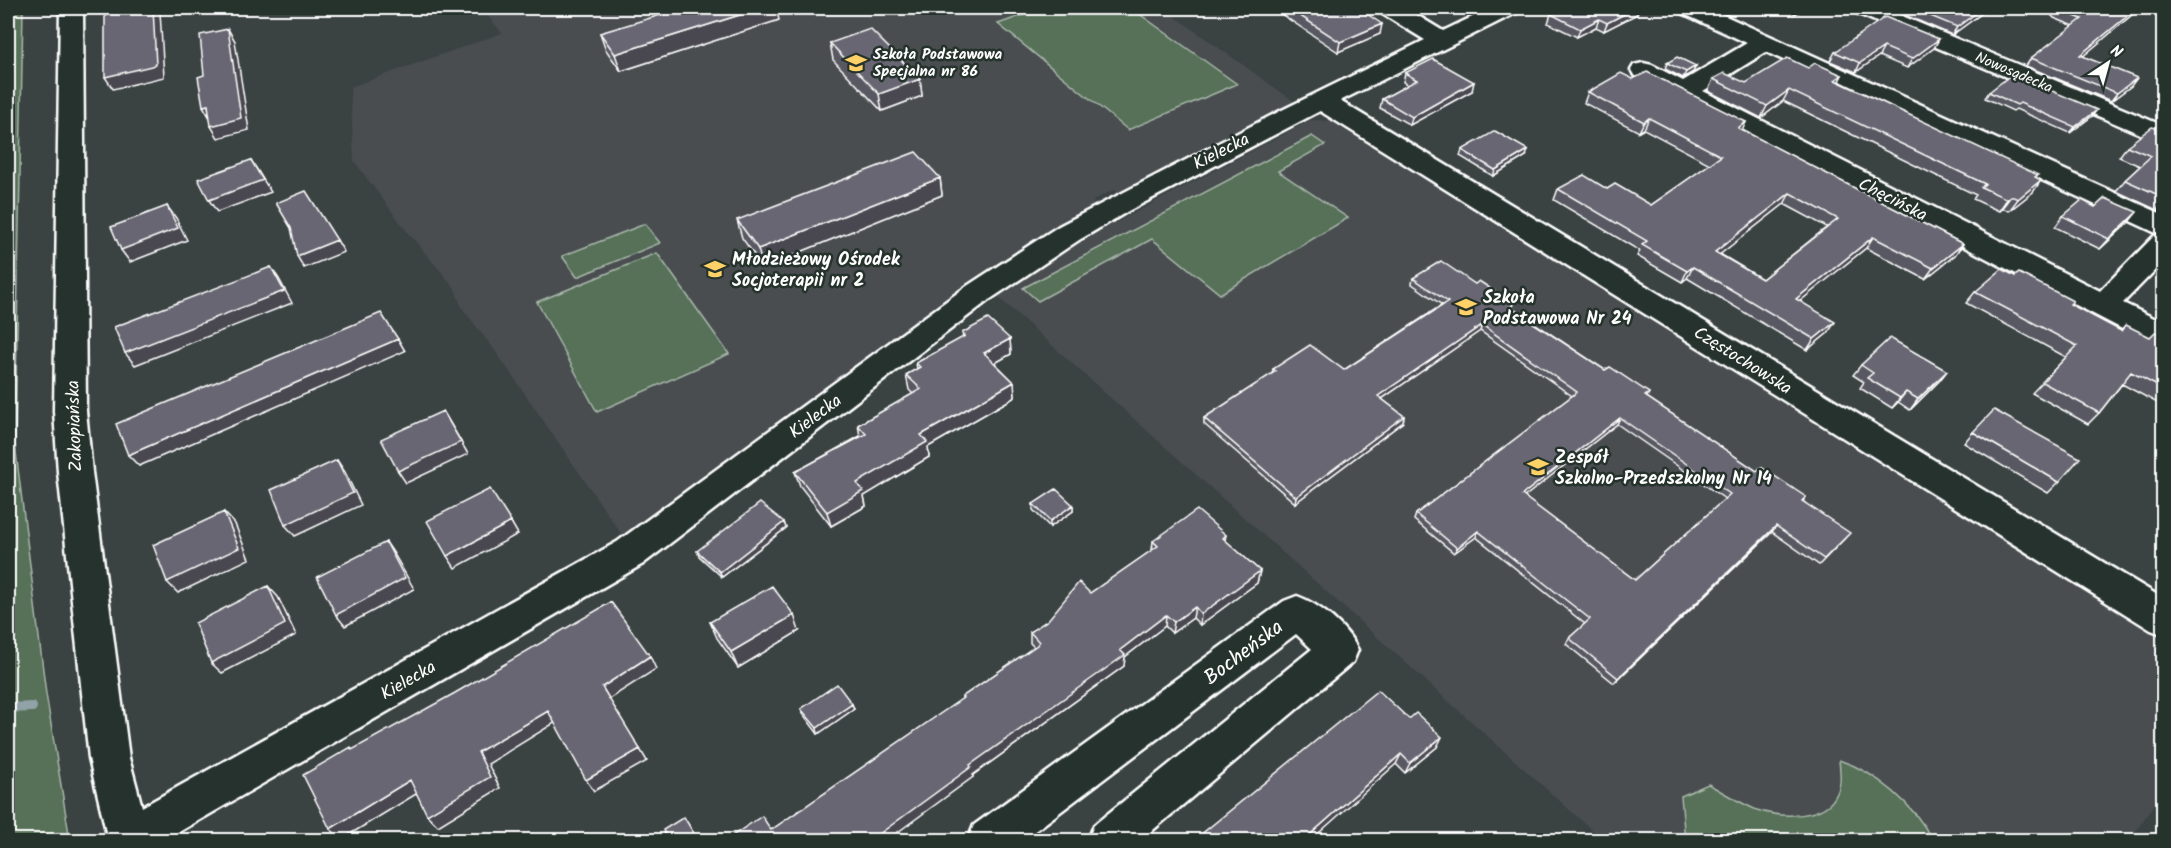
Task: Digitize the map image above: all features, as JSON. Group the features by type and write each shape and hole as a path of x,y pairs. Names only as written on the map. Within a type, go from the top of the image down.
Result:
{"street":[{"name":"Zakopiańska","path":"71,8 70,411 75,472 109,758 129,839"},
{"path":"1389,8 1442,40"},
{"name":"Kielecka","path":"129,839 630,553 1021,263 1120,204 1291,115 1508,8"},
{"path":"1690,8 2163,226"},
{"name":"Nowosądecka","path":"1864,8 2163,136"},
{"path":"1684,91 1765,42"},
{"name":"Chęcińska","path":"1643,70 2163,337"},
{"name":"Częstochowska","path":"1322,101 2163,619"},
{"path":"2103,306 2163,243"},
{"name":"Bocheńska","path":"989,840 1297,612 1339,650 1109,840"}],"shaded area":[{"name":"Młodzieżowy Ośrodek Socjoterapii nr 2","path":"481,8 903,8 913,12 925,8 1163,8 1295,102 1127,188 1120,191 1113,190 1094,200 1093,205 1018,250 624,538 496,352 462,308 454,287 408,233 354,161 350,87 502,33"},
{"name":"Zespół Szkolno-Przedszkolny Nr 14","path":"1311,120 1331,121 2163,638 2163,791 2130,840 1603,840 998,297 1085,239"}],"green space":[{"path":"8,8 23,8 15,444 46,694 70,840 8,840"},
{"path":"1043,8 1131,8 1237,84 1128,130 998,24"},
{"path":"1312,136 1325,145 1278,171 1348,218 1220,294 1152,239 1038,301 1023,288"},
{"path":"645,224 660,243 577,277 562,256"},
{"path":"657,253 729,354 597,412 537,302"},
{"path":"1839,760 1867,773 1893,791 1916,814 1932,840 1685,840 1681,796 1708,784 1757,810 1778,815 1802,815 1823,808 1831,802 1839,789"}],"building":[{"path":"113,8 153,8 156,65 105,77 105,17"},
{"path":"684,8 762,8 615,54 600,33"},
{"path":"1288,8 1358,8 1382,24 1340,42"},
{"path":"1564,8 1636,8 1607,23 1599,19 1580,29 1551,14"},
{"path":"1911,8 1983,8 1957,27"},
{"path":"2057,8 2137,8 2080,55 2137,78 2117,93 2031,58 2082,19"},
{"path":"1885,17 1939,39 1912,59 1884,47 1860,63 1835,52"},
{"path":"228,29 241,118 211,126 208,105 203,106 198,77 204,75 200,35"},
{"path":"870,29 920,79 879,94 830,43"},
{"path":"1677,57 1696,66 1686,72 1667,63"},
{"path":"1787,58 1808,68 1815,63 1842,75 1835,80 2038,175 2035,177 2041,180 2018,199 2011,196 2007,199 1981,187 1985,184 1789,90 1767,106 1713,79 1724,73 1746,83"},
{"path":"1433,59 1474,82 1412,117 1382,99 1417,80 1405,73"},
{"path":"1647,72 1746,122 1738,128 1963,244 1933,268 1873,237 1796,299 1835,322 1814,339 1693,267 1687,271 1642,245 1647,241 1558,189 1584,175 1607,189 1615,184 1651,205 1721,156 1649,118 1644,122 1588,92 1621,73 1633,79","holes":["1790,193 1838,219 1762,279 1715,252"]},
{"path":"2012,74 2097,110 2075,127 1989,92"},
{"path":"2152,127 2163,130 2163,197 2125,180 2151,156 2127,146"},
{"path":"1495,131 1528,150 1495,170 1462,150"},
{"path":"916,152 940,178 758,249 737,220"},
{"path":"251,160 263,180 209,200 198,179"},
{"path":"306,191 337,240 297,256 291,228 276,203"},
{"path":"2105,198 2137,212 2109,239 2063,216 2082,200 2095,207"},
{"path":"167,206 178,228 121,250 111,227"},
{"path":"1441,261 1475,284 1479,281 1514,304 1509,307 1605,370 1610,367 1649,393 1645,396 1757,471 1761,467 1806,497 1802,501 1850,533 1824,559 1776,526 1618,678 1569,638 1590,619 1478,531 1457,548 1416,514 1577,392 1482,325 1378,396 1404,416 1296,497 1204,418 1276,371 1273,369 1310,345 1344,370 1448,302 1413,278","holes":["1620,418 1730,494 1635,580 1522,495"]},
{"path":"271,267 284,291 125,353 114,327"},
{"path":"2002,269 2015,276 2019,273 2073,301 2070,304 2121,331 2126,325 2150,337 2155,332 2163,334 2163,389 2131,372 2099,413 2042,382 2077,346 1975,292"},
{"path":"381,313 398,339 128,455 116,424"},
{"path":"988,319 1010,339 984,353 1014,382 921,435 927,442 857,483 863,491 827,512 795,472 866,434 858,425 921,389 906,375 920,367 916,363 965,336 962,333"},
{"path":"1890,338 1947,371 1918,399 1906,392 1900,398 1867,378 1873,373 1861,365"},
{"path":"1994,410 2080,458 2059,482 1973,432"},
{"path":"443,411 461,442 398,471 381,439"},
{"path":"337,460 353,493 285,525 271,490"},
{"path":"490,489 511,522 447,556 427,521"},
{"path":"1056,489 1073,505 1050,521 1033,504"},
{"path":"760,503 784,522 720,572 697,551"},
{"path":"1197,510 1226,535 1223,538 1260,571 1201,614 1195,607 1174,622 1166,615 1120,650 1125,655 970,765 971,767 871,840 726,840 762,816 771,830 963,698 1037,645 1039,642 1030,632 1048,620 1079,582 1090,593 1158,546 1153,541"},
{"path":"224,512 239,548 167,582 153,545"},
{"path":"386,542 405,578 336,615 317,577"},
{"path":"268,586 285,624 211,663 195,623"},
{"path":"772,586 794,615 731,652 710,622"},
{"path":"611,602 650,656 602,687 640,749 586,780 548,711 478,752 490,777 427,815 410,780 330,829 303,775 351,747 352,750 455,693"},
{"path":"837,684 852,704 817,728 801,709"},
{"path":"1378,690 1409,719 1416,713 1442,737 1410,763 1401,754 1304,840 1194,840"},
{"path":"684,817 698,840 668,840 663,830"}],"waterway":[{"path":"8,708 32,707"}],"place":[{"name":"Szkoła Podstawowa Specjalna nr 86","path":"856,63"},
{"name":"Młodzieżowy Ośrodek Socjoterapii nr 2","path":"715,269"},
{"name":"Szkoła Podstawowa Nr 24","path":"1466,307"},
{"name":"Zespół Szkolno-Przedszkolny Nr 14","path":"1538,467"}]}
